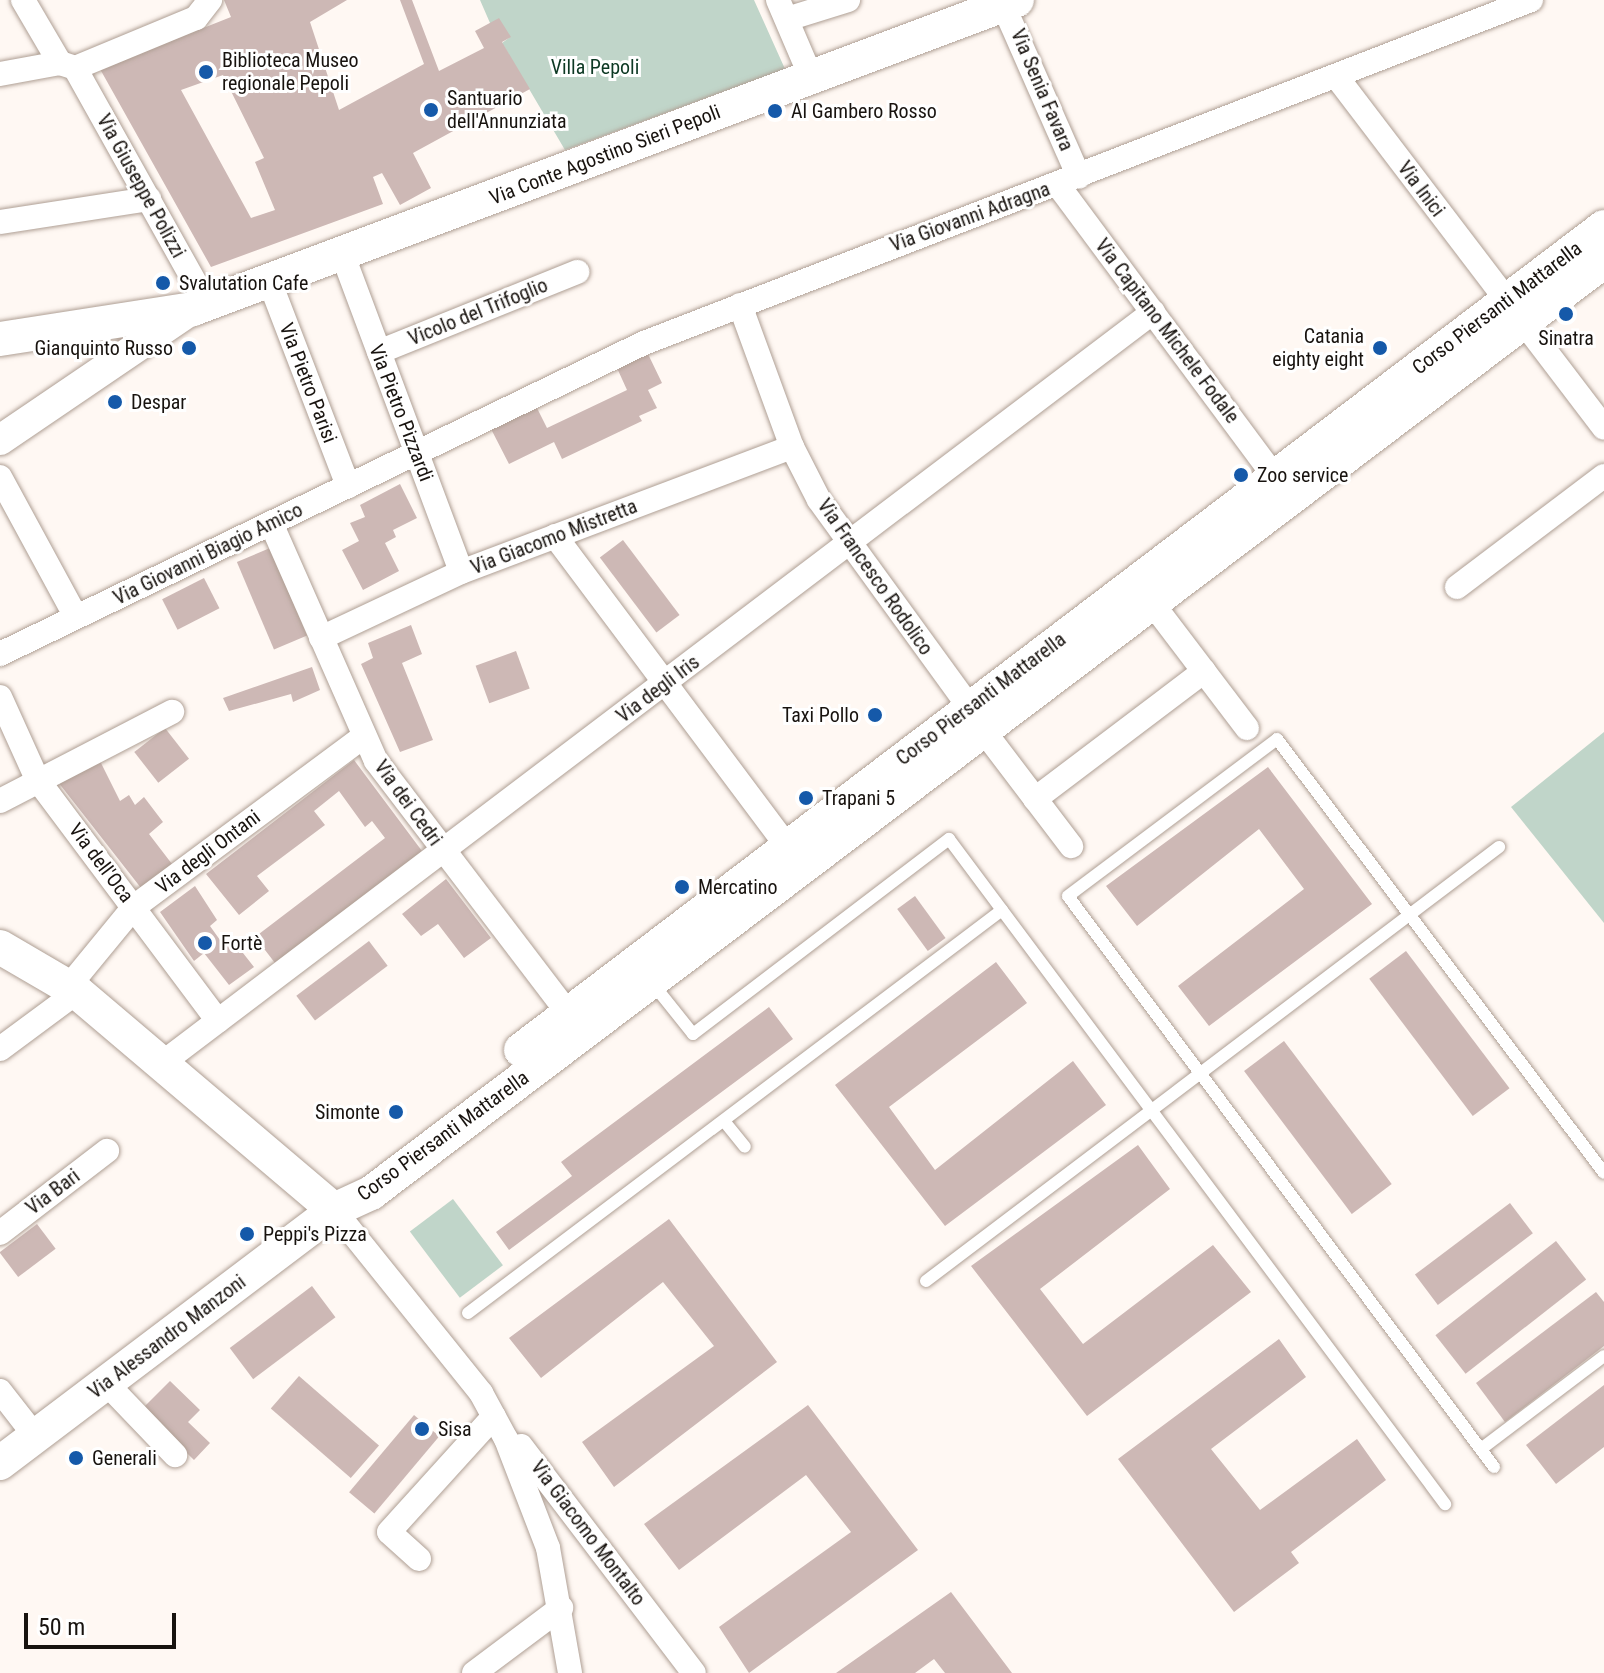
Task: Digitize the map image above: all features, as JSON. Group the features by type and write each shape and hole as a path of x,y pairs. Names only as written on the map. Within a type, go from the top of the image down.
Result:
{"main road":[{"name":"Via Conte Agostino Sieri Pepoli","path":"0,339 200,306 1008,1"},
{"name":"Corso Piersanti Mattarella","path":"334,1210 353,1178 569,1014 644,972 787,846 1152,603 1515,311 1604,227"},
{"name":"Corso Piersanti Mattarella","path":"334,1210 371,1193 644,972 977,719 1275,477 1515,311 1604,261"},
{"path":"0,947 73,989 334,1210"},
{"name":"Via Alessandro Manzoni","path":"0,1463 334,1210"}],"street":[{"name":"Via Giuseppe Polizzi","path":"23,0 149,199 200,306"},
{"path":"0,74 67,66 196,18 210,0"},
{"path":"811,77 782,10 848,0"},
{"name":"Via Giovanni Adragna","path":"417,453 644,343 1531,0"},
{"name":"Via Senia Favara","path":"1008,1 1069,181"},
{"name":"Via Inici","path":"1336,76 1604,428"},
{"name":"Via Capitano Michele Fodale","path":"1069,181 1153,312 1275,477"},
{"path":"0,222 149,199"},
{"name":"Via Pietro Pizzardi","path":"342,253 461,572"},
{"name":"Vicolo del Trifoglio","path":"379,352 577,272"},
{"name":"Via Pietro Parisi","path":"269,280 348,486"},
{"name":"Via Francesco Rodolico","path":"740,305 792,447 847,545 1071,846"},
{"name":"Via Conte Agostino Sieri Pepoli","path":"0,440 200,306"},
{"name":"Via degli Iris","path":"161,1064 1153,312"},
{"path":"93,324 117,362"},
{"name":"Via Giacomo Mistretta","path":"321,638 461,572 792,447"},
{"name":"Via Giovanni Biagio Amico","path":"0,654 417,453"},
{"path":"1457,587 1604,476"},
{"path":"0,477 76,617"},
{"name":"Via dei Cedri","path":"271,523 364,736 443,852 569,1014"},
{"path":"555,536 787,846"},
{"path":"1152,603 1247,728"},
{"path":"1035,799 1204,671"},
{"name":"Via dell'Oca","path":"0,697 37,779 218,1021"},
{"path":"0,801 37,779 172,712"},
{"name":"Via degli Ontani","path":"0,1049 73,989 134,907 364,736"},
{"name":"Via Bari","path":"0,1233 107,1151"},
{"path":"334,1210 481,1393 494,1416 533,1497 561,1608 570,1673"},
{"path":"106,1383 175,1455"},
{"path":"0,1391 35,1436"},
{"name":"Via Giacomo Montalto","path":"481,1393 694,1673"},
{"path":"419,1559 389,1532 494,1416"},
{"path":"474,1673 561,1608"}],"lane":[{"path":"1494,1467 1068,896 1277,739 1604,1173"},
{"path":"644,972 693,1034 949,839 1445,1504"},
{"path":"926,1281 1499,847"},
{"path":"468,1313 1002,910"},
{"path":"724,1121 745,1147"},
{"path":"1481,1449 1604,1356"}],"green space":[{"name":"Villa Pepoli","path":"480,0 754,0 785,69 565,150 502,43 510,37 490,23"},
{"path":"1604,732 1604,923 1511,807"},
{"path":"453,1199 503,1265 460,1298 410,1231"}],"building":[{"path":"224,0 347,0 310,22 339,110 424,64 400,0 412,0 439,71 484,48 475,31 499,18 511,37 502,42 530,89 413,153 431,188 400,205 382,173 373,177 383,204 211,267 100,69 231,17","holes":["223,75 264,158 255,162 275,210 251,218 181,90"]},
{"path":"648,354 662,383 648,390 657,408 639,416 642,421 562,459 554,442 509,464 490,427 535,404 547,428 627,390 617,368"},
{"path":"400,484 417,518 393,530 396,537 385,543 399,571 363,590 342,550 359,541 350,523 365,517 360,505"},
{"path":"623,540 680,615 656,633 600,557"},
{"path":"270,548 307,635 274,650 237,562"},
{"path":"204,578 219,608 178,630 162,599"},
{"path":"411,625 422,654 402,663 433,740 400,752 361,664 373,658 368,643"},
{"path":"516,651 530,689 489,703 476,666"},
{"path":"312,667 320,690 293,702 291,694 229,711 223,698"},
{"path":"165,728 189,759 158,783 134,752"},
{"path":"354,760 422,851 275,963 255,937 385,838 372,821 365,827 339,791 314,811 325,825 257,876 269,891 239,915 206,874"},
{"path":"100,761 120,801 129,795 135,805 144,797 163,822 149,834 172,864 141,888 58,782"},
{"path":"1268,767 1372,904 1209,1026 1178,986 1304,889 1259,829 1137,926 1106,886"},
{"path":"446,879 491,938 464,958 438,924 421,936 402,914"},
{"path":"195,886 217,920 210,926 220,940 228,934 254,967 229,985 204,953 194,961 160,912"},
{"path":"915,896 946,938 928,951 897,909"},
{"path":"369,941 388,966 315,1021 296,996"},
{"path":"1406,951 1510,1088 1473,1116 1369,979"},
{"path":"996,962 1027,1003 889,1107 935,1170 1073,1061 1106,1105 945,1226 835,1085"},
{"path":"769,1007 793,1039 509,1250 496,1232 572,1176 561,1162"},
{"path":"1284,1041 1392,1184 1352,1214 1244,1071"},
{"path":"1138,1145 1170,1189 1040,1289 1083,1344 1213,1245 1251,1292 1087,1416 971,1266"},
{"path":"1510,1203 1533,1233 1438,1305 1415,1275"},
{"path":"669,1219 777,1362 614,1487 582,1442 714,1346 663,1282 541,1378 509,1338"},
{"path":"37,1224 56,1249 18,1277 0,1252"},
{"path":"1556,1241 1586,1280 1466,1374 1435,1335"},
{"path":"312,1286 335,1317 253,1379 230,1348"},
{"path":"1596,1292 1604,1302 1604,1346 1505,1422 1476,1383"},
{"path":"1279,1339 1306,1377 1211,1449 1260,1510 1357,1439 1386,1480 1291,1552 1299,1563 1234,1612 1118,1459"},
{"path":"299,1376 379,1446 351,1478 271,1408"},
{"path":"170,1381 200,1410 188,1422 210,1443 194,1460 142,1409"},
{"path":"1604,1385 1604,1447 1556,1484 1526,1445"},
{"path":"808,1405 918,1550 749,1673 719,1627 851,1532 806,1475 679,1570 644,1524"},
{"path":"414,1415 439,1436 374,1514 349,1492"},
{"path":"951,1592 1012,1673 945,1673 934,1659 915,1673 836,1673"}],"place":[{"name":"Biblioteca Museo regionale Pepoli","path":"206,72"},
{"name":"Santuario dell'Annunziata","path":"431,110"},
{"name":"Al Gambero Rosso","path":"775,111"},
{"name":"Svalutation Cafe","path":"163,283"},
{"name":"Sinatra","path":"1566,314"},
{"name":"Gianquinto Russo","path":"189,348"},
{"name":"Catania eighty eight","path":"1380,348"},
{"name":"Despar","path":"115,402"},
{"name":"Zoo service","path":"1241,475"},
{"name":"Taxi Pollo","path":"875,715"},
{"name":"Trapani 5","path":"806,798"},
{"name":"Mercatino","path":"682,887"},
{"name":"Fortè","path":"205,943"},
{"name":"Simonte","path":"396,1112"},
{"name":"Peppi's Pizza","path":"247,1234"},
{"name":"Sisa","path":"422,1429"},
{"name":"Generali","path":"76,1458"}]}
